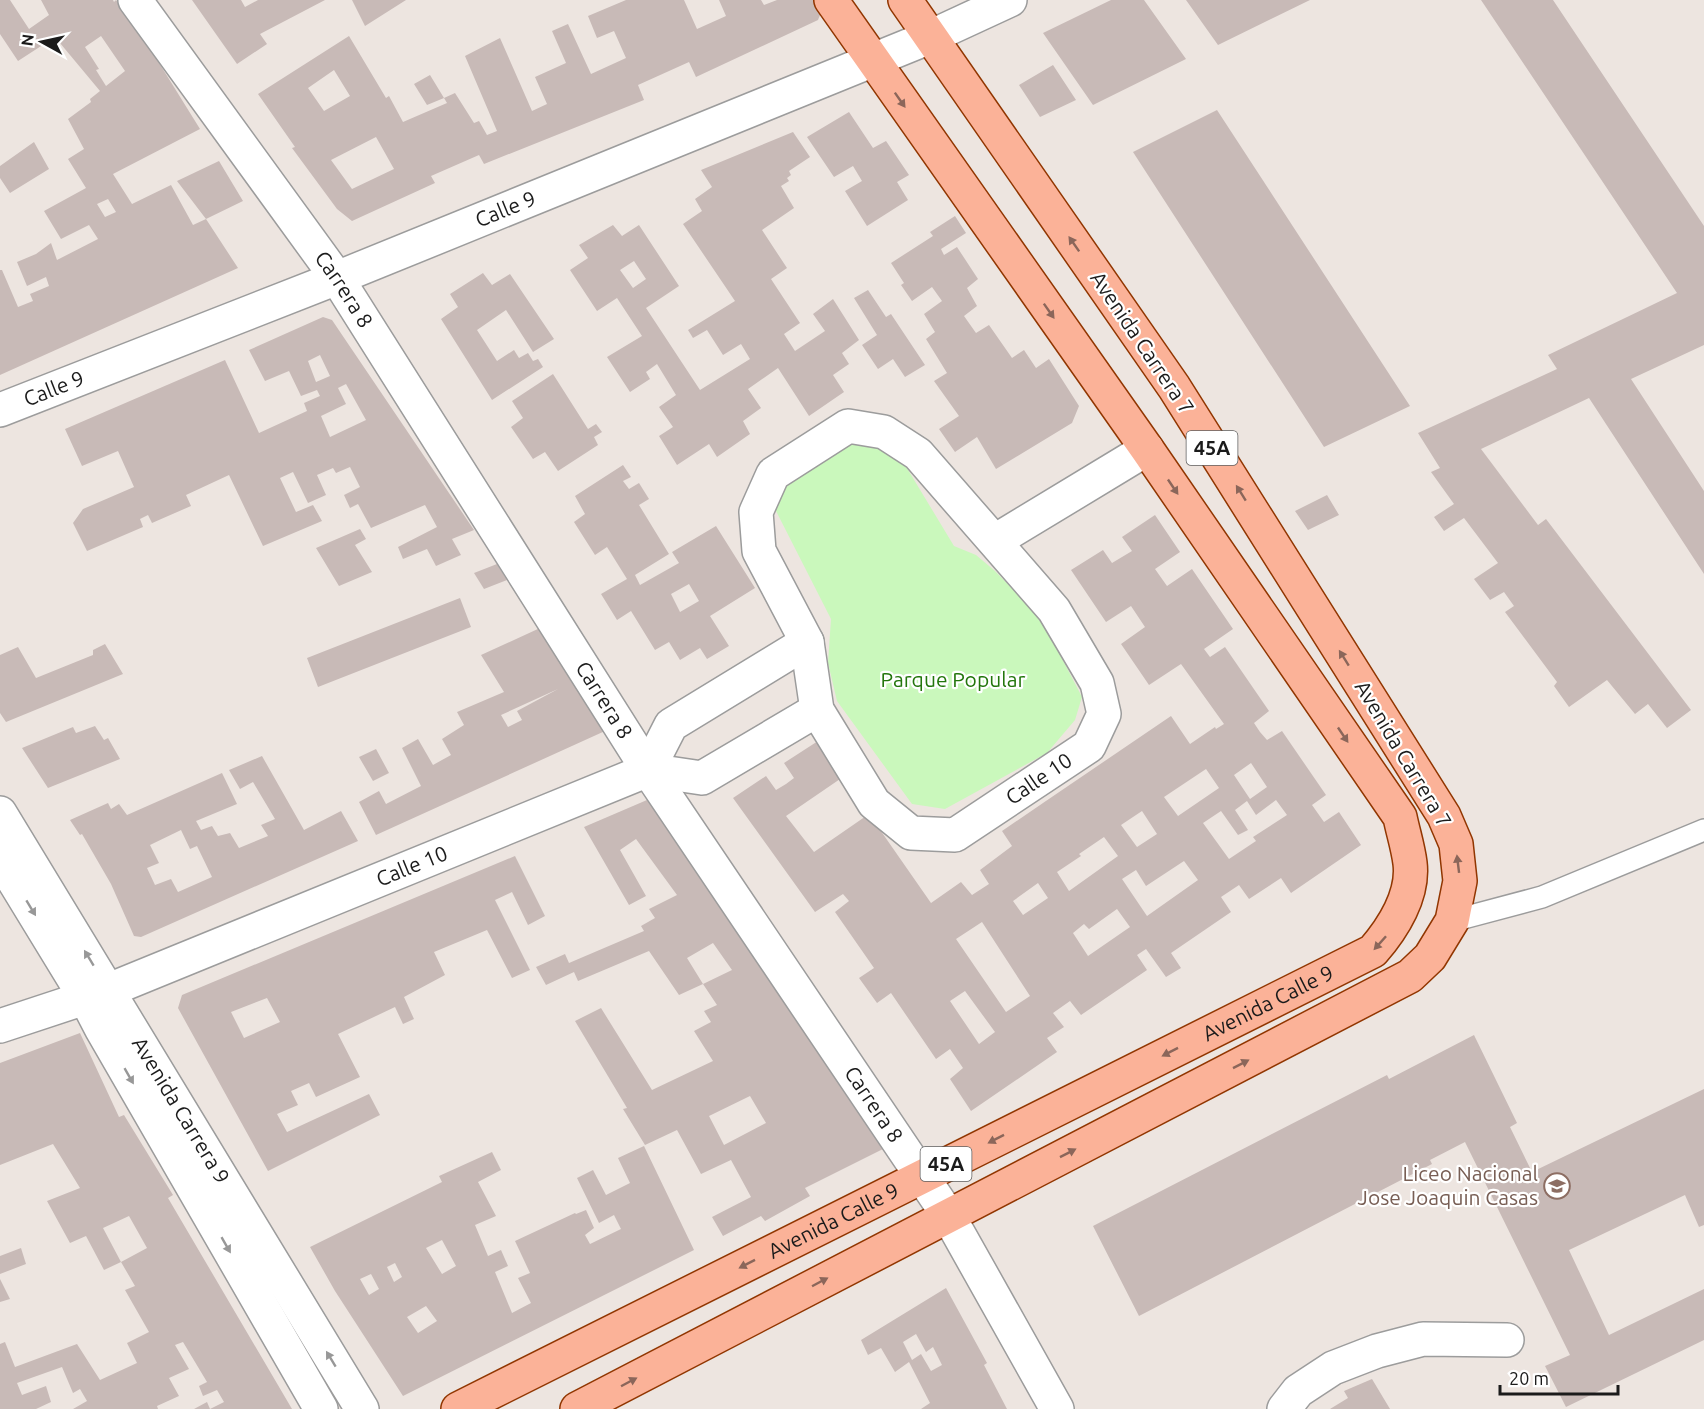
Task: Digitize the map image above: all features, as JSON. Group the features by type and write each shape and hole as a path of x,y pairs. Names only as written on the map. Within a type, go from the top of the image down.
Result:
{"main road":[{"name":"Avenida Carrera 7","path":"831,0 871,60 1147,449 1400,817 1410,864 1408,892"},
{"name":"Avenida Carrera 7","path":"905,0 1174,387 1444,816 1456,844 1460,881 1452,921"},
{"name":"Avenida Calle 9","path":"458,1409 1373,951 1390,931 1408,892"},
{"name":"Avenida Calle 9","path":"577,1409 1410,976 1430,957 1452,921"}],"street":[{"name":"Carrera 8","path":"135,0 337,278 648,770 948,1215 1057,1409"},
{"name":"Calle 9","path":"0,410 337,278 930,37 1010,0"},
{"name":"Calle 10","path":"848,426 884,432 918,453 1054,610 1097,683 1104,714 1089,746 956,835 911,833 874,803 817,710 807,642 759,551 756,512 773,474 848,426"},
{"path":"995,541 1147,449"},
{"path":"807,642 671,725 648,770 702,778 817,710"},
{"name":"Calle 10","path":"0,1026 97,995 648,770"},
{"name":"Avenida Carrera 9","path":"0,813 97,995 101,1028 321,1409"},
{"name":"Avenida Carrera 9","path":"0,858 97,995 362,1409"},
{"path":"1284,1409 1298,1391 1333,1368 1377,1351 1423,1339 1507,1340"}],"lane":[{"path":"1452,921 1542,897 1704,830"}],"green space":[{"name":"Parque Popular","path":"858,432 890,440 954,546 976,555 1041,618 1082,697 1075,720 1047,753 945,809 912,804 837,701 828,663 831,619 776,511 780,478"}],"building":[{"path":"0,0 10,0 29,29 49,15 41,0 113,0 114,2 116,0 154,46 151,50 200,129 113,174 132,204 171,185 193,225 206,219 238,268 0,375 0,270 18,307 33,301 30,294 49,286 46,277 27,286 17,262 36,254 51,243 57,260 98,239 89,225 61,239 44,211 86,188 68,159 84,149 68,119 91,102 90,99 100,91 55,37 18,61 0,34","holes":["101,36 125,71 106,86 96,70 99,69 85,47","108,199 116,212 105,217 97,204"]},
{"path":"192,0 241,0 245,7 258,0 325,0 260,34 267,44 237,64"},
{"path":"352,0 406,0 365,26"},
{"path":"626,0 684,0 697,29 726,16 719,0 761,0 764,5 777,0 821,0 824,5 818,20 696,77 689,62 638,85 644,100 484,164 479,155 431,176 435,183 352,221 337,209 292,148 295,147 258,94 349,36 386,98 389,96 403,122 447,103 444,98 455,93 474,123 479,121 487,135 497,131 465,56 500,38 532,111 547,104 535,77 566,63 552,31 568,24 591,74 626,58 614,31 597,38 588,16","holes":["334,70 350,96 324,111 308,88","376,137 394,169 352,189 331,160"]},
{"path":"1111,0 1144,0 1186,59 1093,105 1043,33"},
{"path":"1186,0 1310,0 1218,45"},
{"path":"1481,0 1553,0 1704,226 1704,345 1631,379 1704,491 1704,574 1589,398 1481,449 1538,525 1546,519 1691,710 1667,728 1648,704 1635,714 1607,680 1569,707 1554,686 1557,682 1505,612 1514,606 1504,592 1490,600 1474,579 1498,563 1464,518 1444,531 1434,517 1454,504 1431,472 1440,468 1418,433 1557,369 1548,355 1677,293"},
{"path":"1053,65 1076,100 1040,117 1019,85"},
{"path":"430,75 444,98 427,105 414,84"},
{"path":"1217,110 1410,406 1324,447 1133,152"},
{"path":"849,112 873,148 886,141 909,175 897,182 908,200 867,226 845,191 862,181 853,166 834,177 807,137"},
{"path":"793,132 810,157 789,171 791,175 787,178 789,181 781,186 794,208 762,230 787,268 771,279 800,323 784,334 795,351 825,331 813,314 833,299 859,340 842,353 849,364 833,375 844,392 809,416 778,368 748,389 761,408 743,421 750,434 717,457 709,444 677,465 659,436 673,427 659,407 676,395 657,364 646,372 650,379 630,392 607,357 642,336 617,298 597,311 570,270 588,258 579,245 613,225 622,236 639,225 679,286 646,308 700,390 750,359 741,344 723,355 707,330 693,338 688,330 735,301 683,224 702,211 695,199 712,187 701,170","holes":["634,261 646,279 633,288 620,270"]},
{"path":"34,142 49,169 10,193 0,178 0,166"},
{"path":"219,161 243,201 206,219 177,181"},
{"path":"955,216 966,233 941,249 944,255 957,247 978,279 967,288 977,306 964,316 976,333 989,325 1012,358 1024,350 1036,368 1049,359 1079,406 1072,423 996,469 977,437 955,452 939,429 959,416 934,381 947,373 926,339 935,332 924,314 942,301 932,287 912,301 901,285 904,283 891,263 933,236 930,232"},
{"path":"483,273 492,285 510,274 554,339 533,352 506,310 477,330 497,361 514,350 519,358 528,353 533,361 538,359 543,367 492,400 441,319 458,307 450,294"},
{"path":"868,290 886,317 891,314 925,365 905,377 893,359 878,369 862,345 877,335 854,298"},
{"path":"323,317 332,320 474,530 452,539 461,555 436,566 427,549 403,559 398,547 437,527 425,505 371,528 358,504 350,508 344,495 360,487 350,467 336,473 333,468 317,475 326,495 308,503 293,472 280,478 296,512 313,505 322,521 263,546 229,475 186,495 191,506 152,523 148,515 140,519 143,527 87,551 73,523 83,509 134,487 118,451 82,466 65,429 225,360 259,433 307,411 304,403 320,396 317,390 301,396 289,371 265,381 249,350","holes":["320,355 330,376 316,382 308,361","346,384 366,420 330,437 321,416 346,404 338,388"]},
{"path":"553,374 588,429 596,424 602,432 594,437 598,445 558,471 545,452 533,459 511,427 523,418 512,401"},
{"path":"623,465 631,477 623,481 629,489 639,483 649,499 639,505 669,554 635,575 640,585 679,563 672,552 716,526 755,588 710,616 729,646 707,659 700,648 680,660 669,642 655,650 631,611 617,620 601,594 627,579 607,547 595,555 574,522 585,514 575,496","holes":["689,584 699,601 680,612 671,594"]},
{"path":"1327,495 1339,515 1308,530 1295,511"},
{"path":"1155,515 1180,552 1155,569 1167,586 1192,569 1233,629 1204,649 1210,657 1225,647 1269,711 1254,723 1260,732 1267,740 1282,731 1326,795 1312,805 1324,822 1339,812 1361,845 1291,893 1281,878 1249,899 1239,885 1221,897 1231,912 1171,953 1181,968 1166,977 1146,949 1137,955 1147,970 1081,1015 1070,1001 1053,1013 1064,1027 1047,1038 1057,1052 971,1111 950,1079 963,1068 950,1049 936,1059 891,993 877,1003 859,978 874,968 835,912 849,901 843,894 815,912 733,798 766,776 776,790 786,784 794,778 784,763 818,741 843,777 786,816 814,852 869,814 931,903 961,882 972,895 989,884 980,870 1012,846 1002,831 1043,803 1171,716 1190,744 1215,727 1216,729 1224,724 1181,664 1149,685 1121,644 1145,627 1131,606 1106,622 1071,570 1103,550 1112,563 1132,551 1122,537","holes":["1251,763 1267,787 1250,799 1234,775","1206,769 1219,788 1178,816 1164,797","1276,800 1287,815 1253,837 1256,841 1229,859 1203,823 1221,811 1238,835 1248,830 1235,810 1247,801 1256,815","1142,811 1157,834 1137,847 1121,825","1104,837 1118,856 1069,891 1057,872","1184,861 1198,880 1147,916 1122,879 1136,870 1146,886","1038,883 1048,898 1023,915 1013,901","1117,909 1130,927 1088,956 1073,933 1084,924 1089,929","982,922 1030,996 1006,1012 956,939","965,991 995,1032 979,1044 950,1001"]},
{"path":"360,529 366,539 355,545 372,572 339,586 316,548"},
{"path":"497,564 507,580 484,589 474,573"},
{"path":"460,598 471,627 318,687 307,658"},
{"path":"540,628 605,731 376,835 359,802 379,791 386,804 421,786 402,748 418,739 433,765 451,755 442,739 464,725 457,712 504,692 481,655","holes":["558,689 517,711 522,720 508,727 501,715"]},
{"path":"105,644 123,674 6,722 0,713 0,655 18,647 36,678 93,655 93,650"},
{"path":"95,726 104,740 108,738 120,759 48,788 22,748 73,727 76,733"},
{"path":"376,749 389,773 373,781 359,757"},
{"path":"262,756 304,830 341,811 358,841 141,937 134,936 111,884 82,834 80,835 70,820 108,803 111,809 119,804 127,815 222,773 237,804 196,821 201,830 212,826 218,836 230,833 239,848 268,836 261,825 275,819 253,782 240,789 229,770","holes":["181,830 190,849 197,846 212,877 178,892 171,879 155,885 147,868 159,863 150,845"]},
{"path":"647,800 655,805 889,1146 805,1188 810,1196 765,1221 761,1216 723,1236 712,1217 751,1197 731,1160 701,1174 677,1130 645,1145 623,1109 627,1108 575,1021 601,1008 652,1090 713,1061 694,1031 711,1022 704,1011 717,1005 703,984 679,995 649,951 578,981 574,972 546,985 536,967 565,954 569,963 644,931 641,926 655,918 649,909 677,895 636,839 620,850 646,896 629,905 584,827","holes":["713,943 732,970 703,984 687,958","750,1096 766,1123 724,1145 709,1116"]},
{"path":"515,856 545,916 528,925 512,892 495,900 530,970 512,978 487,930 434,952 445,975 404,997 414,1019 403,1024 395,1007 338,1034 360,1077 316,1097 309,1083 291,1091 298,1105 277,1114 287,1132 369,1094 380,1115 268,1171 178,1008 182,995","holes":["267,998 280,1022 244,1038 231,1012"]},
{"path":"80,1033 119,1117 124,1115 173,1195 168,1198 292,1409 210,1409 224,1402 217,1390 203,1396 199,1386 207,1382 183,1342 175,1345 189,1369 169,1378 179,1396 157,1406 158,1409 73,1409 87,1401 80,1389 73,1393 62,1367 17,1383 22,1395 46,1386 51,1402 36,1409 0,1409 0,1344 5,1342 15,1367 77,1344 100,1380 137,1363 127,1343 149,1332 125,1290 135,1286 121,1262 104,1270 86,1236 70,1243 47,1201 80,1188 53,1144 0,1165 0,1063","holes":["129,1216 147,1248 121,1262 103,1228"]},
{"path":"1474,1035 1517,1123 1510,1127 1532,1172 1704,1089 1704,1225 1699,1227 1685,1195 1569,1250 1609,1335 1704,1289 1704,1340 1566,1407 1545,1366 1570,1355 1465,1142 1430,1160 1432,1164 1139,1316 1093,1226 1387,1075 1389,1079"},
{"path":"644,1146 694,1250 403,1396 335,1291 310,1247 442,1182 439,1176 492,1152 501,1170 478,1182 496,1216 475,1225 488,1256 501,1250 508,1266 495,1272 512,1313 531,1303 518,1278 530,1273 515,1241 586,1210 594,1228 585,1235 590,1244 621,1229 614,1215 599,1223 577,1178 593,1170 606,1195 630,1183 618,1158","holes":["442,1240 456,1266 442,1274 426,1248","395,1263 402,1277 394,1282 387,1267","371,1274 379,1289 369,1295 360,1279","426,1306 437,1321 418,1333 407,1317"]},
{"path":"21,1248 26,1264 0,1274 0,1256"},
{"path":"0,1279 10,1299 0,1302"},
{"path":"946,1288 987,1363 984,1365 1007,1409 921,1409 930,1403 909,1362 895,1372 881,1348 868,1355 861,1340","holes":["916,1334 926,1352 933,1347 942,1365 931,1371 921,1354 912,1360 903,1342"]},
{"path":"1372,1379 1390,1409 1330,1409 1348,1398 1344,1391"},
{"path":"207,1402 210,1409 194,1409"}],"place":[{"name":"Liceo Nacional Jose Joaquin Casas","path":"1557,1186"}]}
